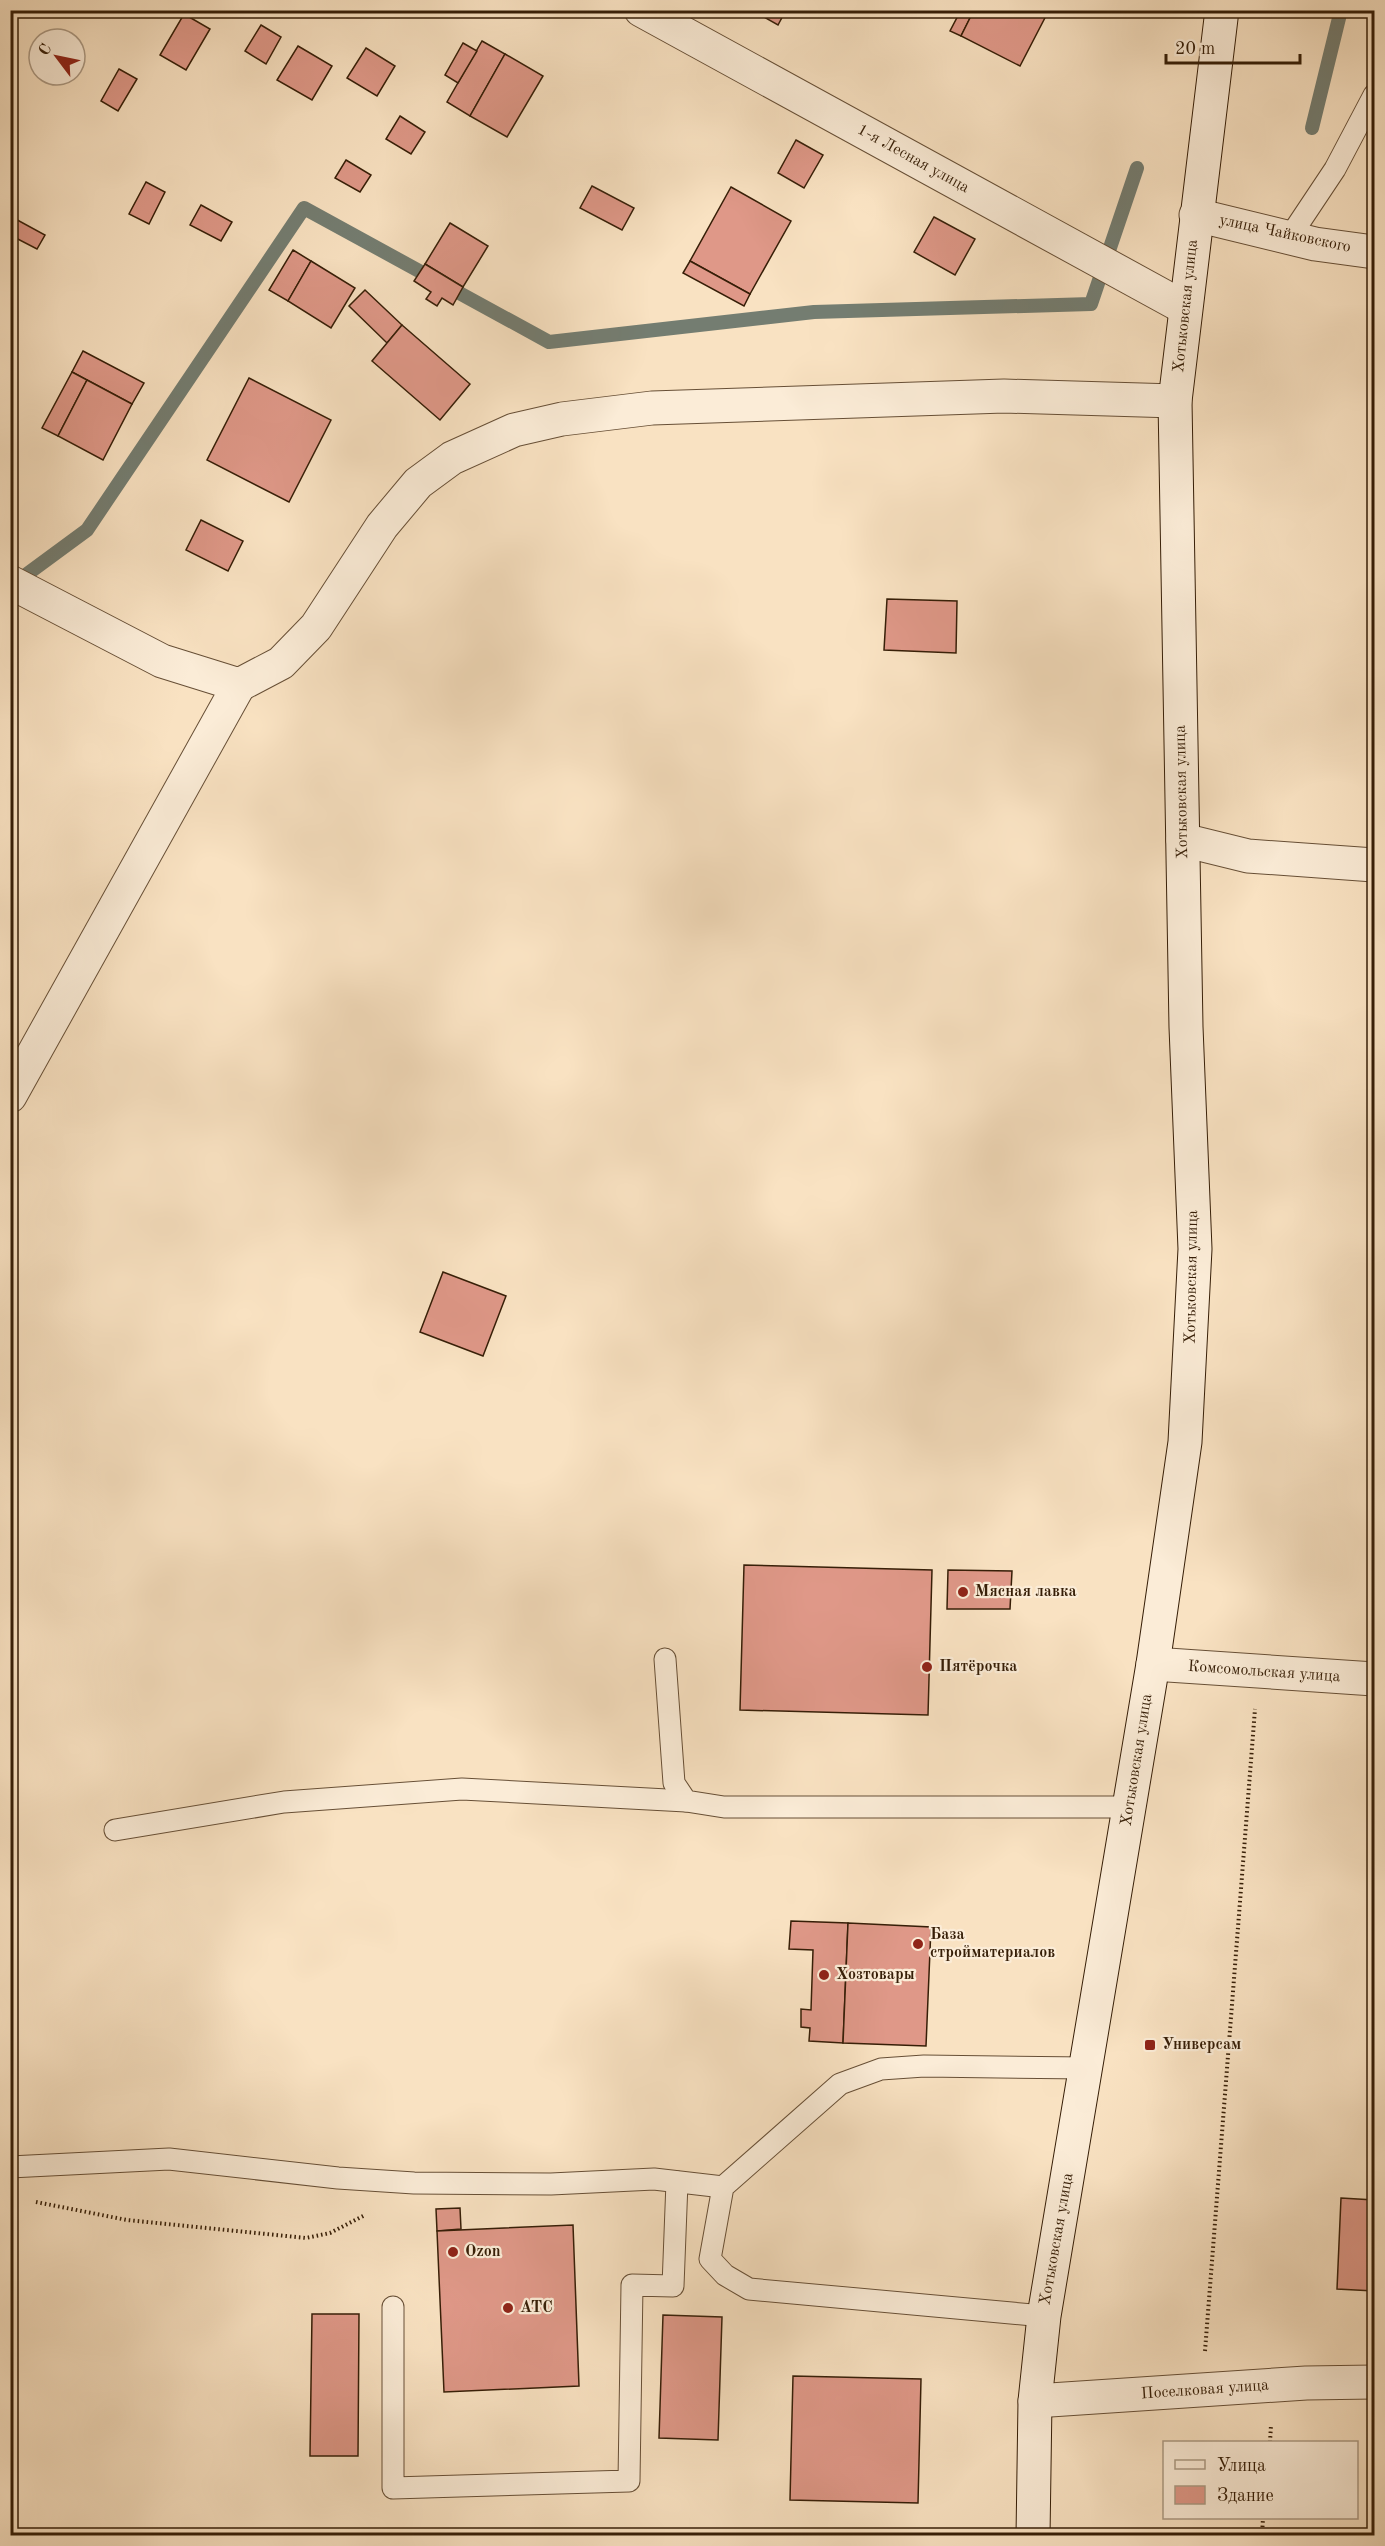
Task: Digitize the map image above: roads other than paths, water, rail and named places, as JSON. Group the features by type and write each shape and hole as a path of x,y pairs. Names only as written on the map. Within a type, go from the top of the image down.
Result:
{"street":[{"name":"1-я Лесная улица","path":"641,10 1185,308"},
{"name":"Хотьковская улица","path":"1034,2535 1035,2401 1044,2316 1153,1664 1185,1442 1195,1249 1186,1027 1175,400 1222,10"},
{"name":"улица Чайковского","path":"1196,215 1289,238 1374,252"},
{"path":"10,1095 239,686 280,663 316,627 382,526 418,483 453,458 514,430 562,419 652,408 1004,396 1175,400"},
{"path":"10,582 162,661 239,686"},
{"path":"1183,840 1248,856 1374,866"},
{"name":"Комсомольская улица","path":"1153,1664 1374,1679"},
{"name":"Поселковая улица","path":"1035,2401 1306,2383 1374,2382"}],"lane":[{"path":"1289,238 1335,169 1374,95"},
{"path":"665,1659 674,1783 686,1801"},
{"path":"115,1830 284,1802 462,1789 686,1801 724,1807 1129,1808"},
{"path":"1044,2316 749,2289 725,2275 710,2259 723,2187 840,2084 880,2069 924,2066 1087,2068"},
{"path":"10,2167 170,2159 338,2178 414,2183 551,2184 654,2179 723,2187"},
{"path":"393,2307 393,2488 629,2481 632,2285 673,2286 677,2182"}],"waterway":[{"path":"1312,128 1341,10"},
{"path":"15,583 87,530 304,208 549,342 814,312 1091,304 1137,168"}],"place":[{"name":"Мясная лавка","path":"963,1592"},
{"name":"Пятёрочка","path":"927,1667"},
{"name":"База стройматериалов","path":"918,1944"},
{"name":"Хозтовары","path":"824,1975"},
{"name":"Универсам","path":"1150,2045"},
{"name":"Ozon","path":"453,2252"},
{"name":"АТС","path":"508,2308"}]}
